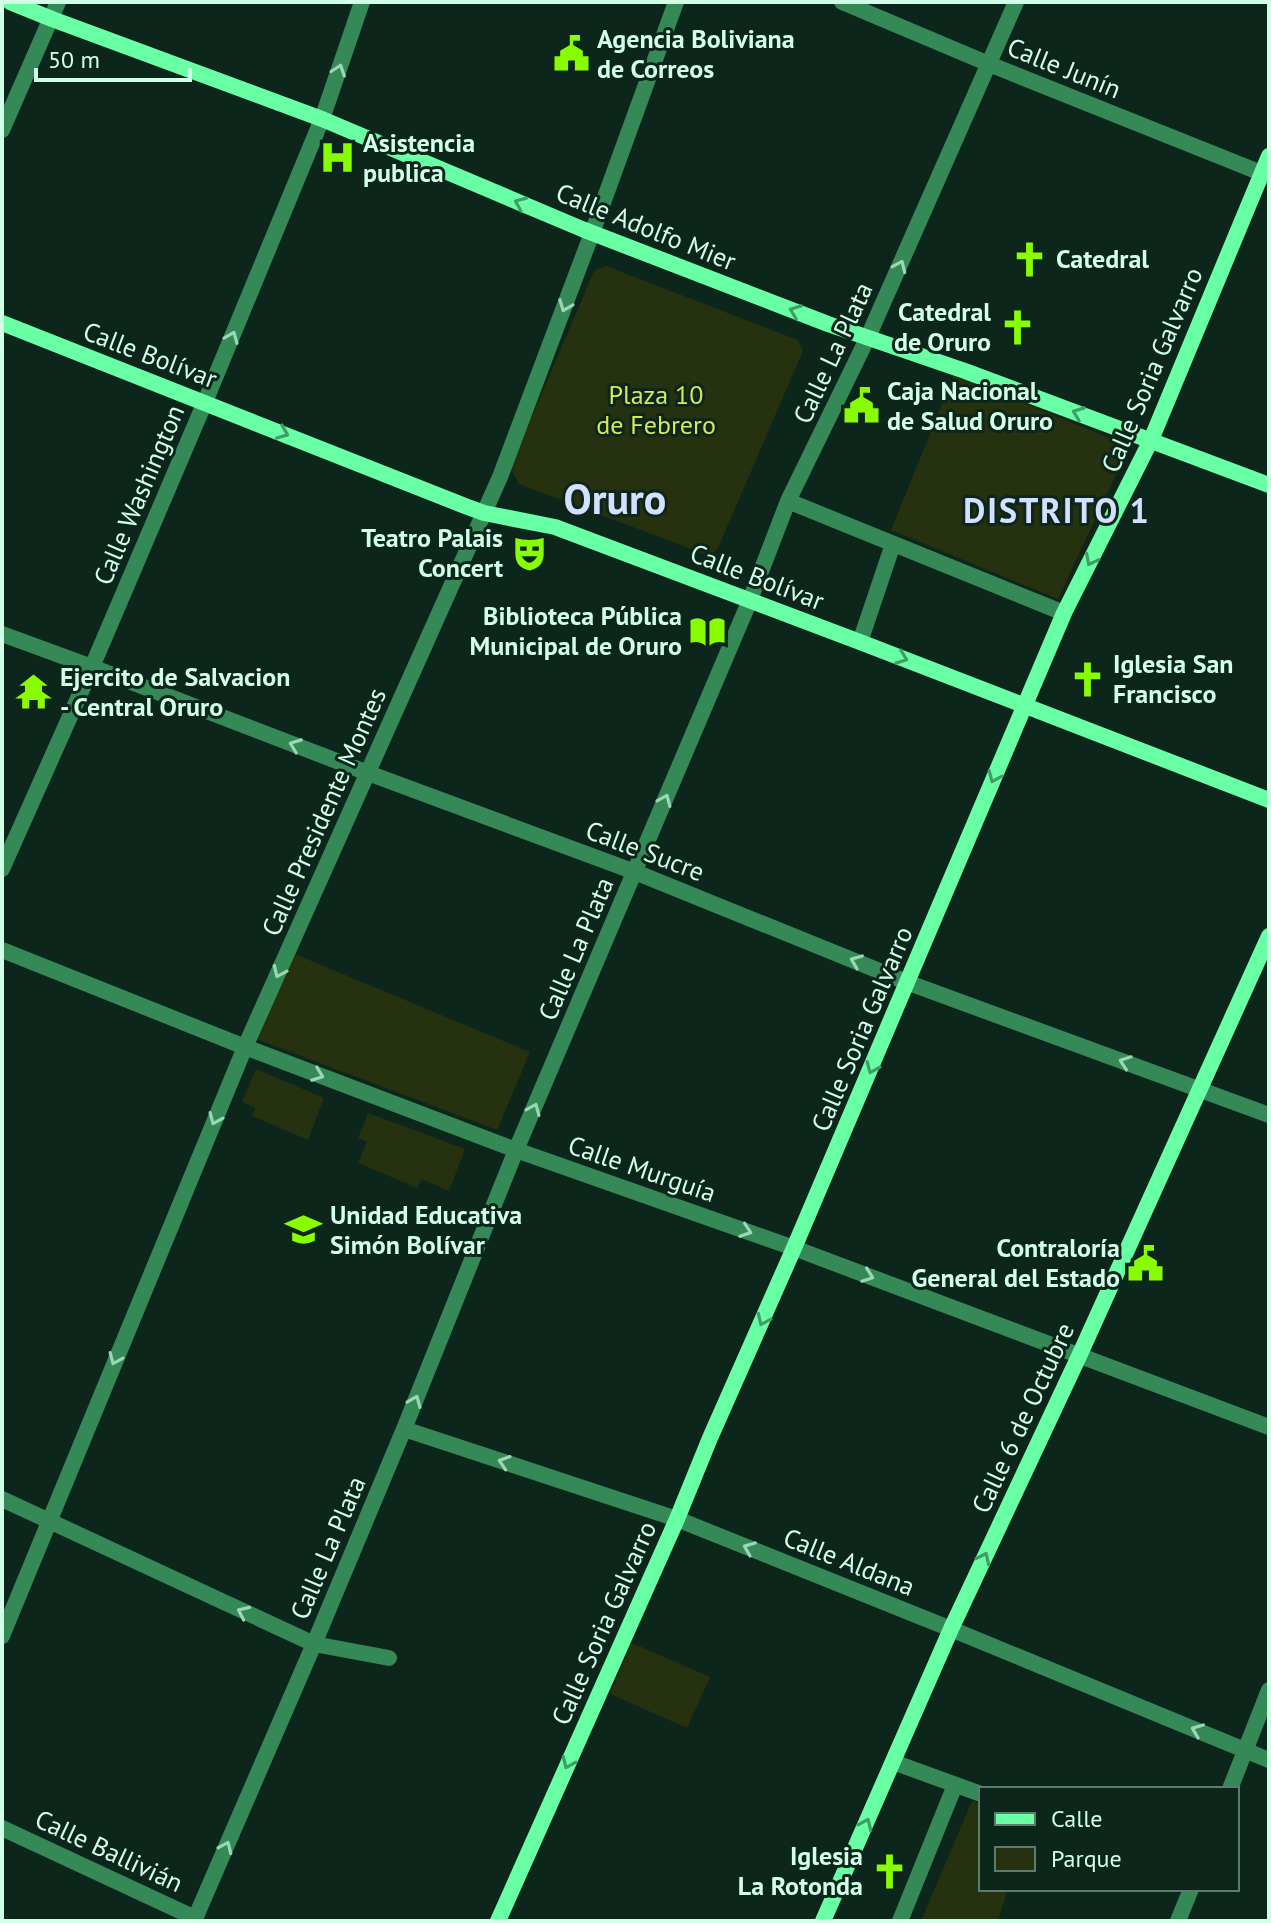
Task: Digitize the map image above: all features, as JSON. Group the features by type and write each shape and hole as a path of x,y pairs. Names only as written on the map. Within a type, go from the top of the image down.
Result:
{"main road":[{"name":"Calle Adolfo Mier","path":"10,2 322,119 592,233 828,324 965,371 1269,485"},
{"name":"Calle Soria Galvarro","path":"498,1921 677,1519 909,983 1064,613 1151,440 1265,175 1269,156"},
{"name":"Calle Bolívar","path":"2,323 484,513 555,527 1269,800"},
{"name":"Calle 6 de Octubre","path":"823,1921 951,1629 1080,1354 1269,936"}],"street":[{"path":"2,130 58,2"},
{"name":"Calle Washington","path":"2,869 205,402 322,119 362,2"},
{"name":"Calle Presidente Montes","path":"2,1636 245,1047 506,462 676,2"},
{"name":"Calle Junín","path":"842,2 1265,175"},
{"name":"Calle La Plata","path":"194,1920 404,1429 516,1150 750,600 788,501 868,337 1016,2"},
{"path":"788,501 1064,613"},
{"path":"860,642 893,544"},
{"name":"Calle Sucre","path":"2,634 635,872 909,983 1269,1115"},
{"name":"Calle Murguía","path":"2,950 516,1150 794,1248 1269,1427"},
{"name":"Calle Aldana","path":"404,1429 677,1519 1269,1760"},
{"path":"2,1499 314,1644 389,1658"},
{"path":"1231,1787 1269,1690"},
{"path":"893,1762 979,1793"},
{"path":"900,1921 955,1785"},
{"name":"Calle Ballivián","path":"2,1828 194,1920"},
{"path":"1178,1921 1190,1891"}],"green space":[{"name":"Plaza 10 de Febrero","path":"606,266 798,340 803,351 717,550 707,555 519,484 510,468 594,271"},
{"path":"954,375 1120,442 1126,453 1058,599 891,530"},
{"path":"290,952 530,1052 497,1130 251,1037"},
{"path":"256,1069 324,1098 308,1140 252,1116 255,1108 242,1102"},
{"path":"368,1113 465,1149 449,1191 422,1179 417,1188 358,1163 367,1142 358,1138"},
{"path":"632,1643 710,1677 687,1728 610,1694"},
{"path":"972,1801 979,1803 979,1891 1007,1891 998,1921 921,1921"}],"place":[{"name":"Agencia Boliviana de Correos","path":"571,54"},
{"name":"Asistencia publica","path":"337,158"},
{"name":"Catedral","path":"1030,259"},
{"name":"Catedral de Oruro","path":"1017,327"},
{"name":"Caja Nacional de Salud Oruro","path":"861,406"},
{"name":"Teatro Palais Concert","path":"529,553"},
{"name":"Biblioteca Pública Municipal de Oruro","path":"708,631"},
{"name":"Iglesia San Francisco","path":"1087,679"},
{"name":"Ejercito de Salvacion - Central Oruro","path":"34,692"},
{"name":"Unidad Educativa Simón Bolívar","path":"304,1230"},
{"name":"Contraloría General del Estado","path":"1146,1263"},
{"name":"Iglesia La Rotonda","path":"889,1871"}],"district":[{"name":"Oruro","path":"615,499"},
{"name":"DISTRITO 1","path":"1057,511"}]}
